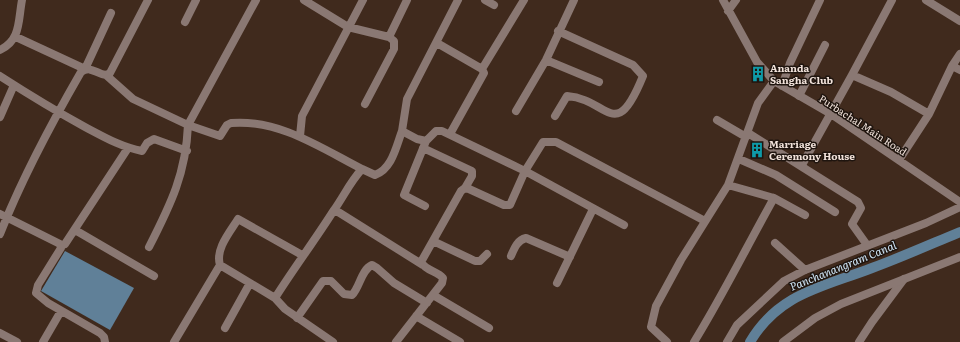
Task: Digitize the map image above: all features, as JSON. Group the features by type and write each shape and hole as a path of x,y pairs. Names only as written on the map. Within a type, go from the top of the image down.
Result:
{"street":[{"path":"0,50 9,46 16,37 22,0"},
{"path":"106,75 115,67 148,0"},
{"path":"185,22 196,0"},
{"path":"149,246 168,211 181,176 187,151 188,125 256,0"},
{"path":"304,0 348,27 389,37 394,41 394,49 365,104"},
{"path":"300,136 302,116 363,0"},
{"path":"389,37 407,0"},
{"path":"16,37 85,69 91,69 100,74 106,75 133,99 188,125 216,136 223,135 227,125 237,122 269,125 300,136 375,175 381,173 393,156 402,131 407,99 458,0"},
{"path":"486,0 494,5"},
{"path":"482,69 524,0"},
{"path":"516,111 546,60 558,31 574,0"},
{"name":"Purbachal Main Road","path":"723,0 757,62 774,81 831,114 960,202"},
{"path":"728,11 736,0"},
{"path":"782,86 790,63 820,0"},
{"path":"802,165 892,0"},
{"path":"926,0 960,21"},
{"path":"0,234 3,215 58,112 81,72 85,69 111,13"},
{"path":"555,116 567,96 576,97 609,113 617,114 624,111 643,76 633,65 558,31"},
{"path":"437,43 482,69 484,73 450,134"},
{"path":"800,96 825,45"},
{"path":"899,160 929,114 952,66 960,54"},
{"path":"546,60 599,82"},
{"path":"952,66 960,70"},
{"path":"852,75 891,92 929,114"},
{"path":"0,76 101,137 128,148 142,152 147,143 154,139 187,151"},
{"path":"667,342 651,327 651,318 656,306 705,221 728,185 739,159 758,103 774,81"},
{"path":"0,117 14,85"},
{"path":"717,120 802,165 861,205 861,208 852,224 867,245"},
{"path":"424,206 404,195 424,145 439,130 526,171 624,225"},
{"path":"402,131 417,139 424,145 472,170 472,176 465,188 461,191 423,259 423,265"},
{"path":"465,188 508,206 510,205 526,171 544,142 556,142 705,221"},
{"path":"65,244 128,148"},
{"path":"739,159 780,177 835,212"},
{"path":"275,298 302,255 335,210 352,180 362,169"},
{"path":"728,185 774,198 806,215"},
{"path":"694,342 720,299 740,258 774,198"},
{"path":"727,342 737,325 778,285 805,270 960,207"},
{"path":"557,283 593,209"},
{"path":"335,210 443,278 442,283 396,342"},
{"path":"3,215 60,244 61,248 38,286 36,293 48,303 100,333 104,336 105,342"},
{"path":"302,255 238,219 221,248 218,258 220,265 275,298 285,310 333,342"},
{"path":"74,230 154,276"},
{"path":"510,256 517,243 521,239 526,238 570,257"},
{"path":"433,241 475,261 480,261 487,254"},
{"path":"775,243 805,270"},
{"path":"783,342 810,321 829,310 960,257"},
{"path":"174,342 220,265"},
{"path":"297,318 324,281 331,281 344,294 352,295 356,292 365,271 372,265 394,283 426,303"},
{"path":"859,342 904,279"},
{"path":"225,328 250,283"},
{"path":"433,295 489,328"},
{"path":"43,342 61,311"},
{"path":"416,316 460,342"},
{"path":"0,333 17,342"}],"water":[{"path":"65,251 134,288 110,330 41,291"}],"waterway":[{"name":"Panchanangram Canal","path":"750,342 774,312 788,302 820,287 872,268 960,232"}],"place":[{"name":"Ananda Sangha Club","path":"758,74"},
{"name":"Marriage Ceremony House","path":"757,150"}]}
